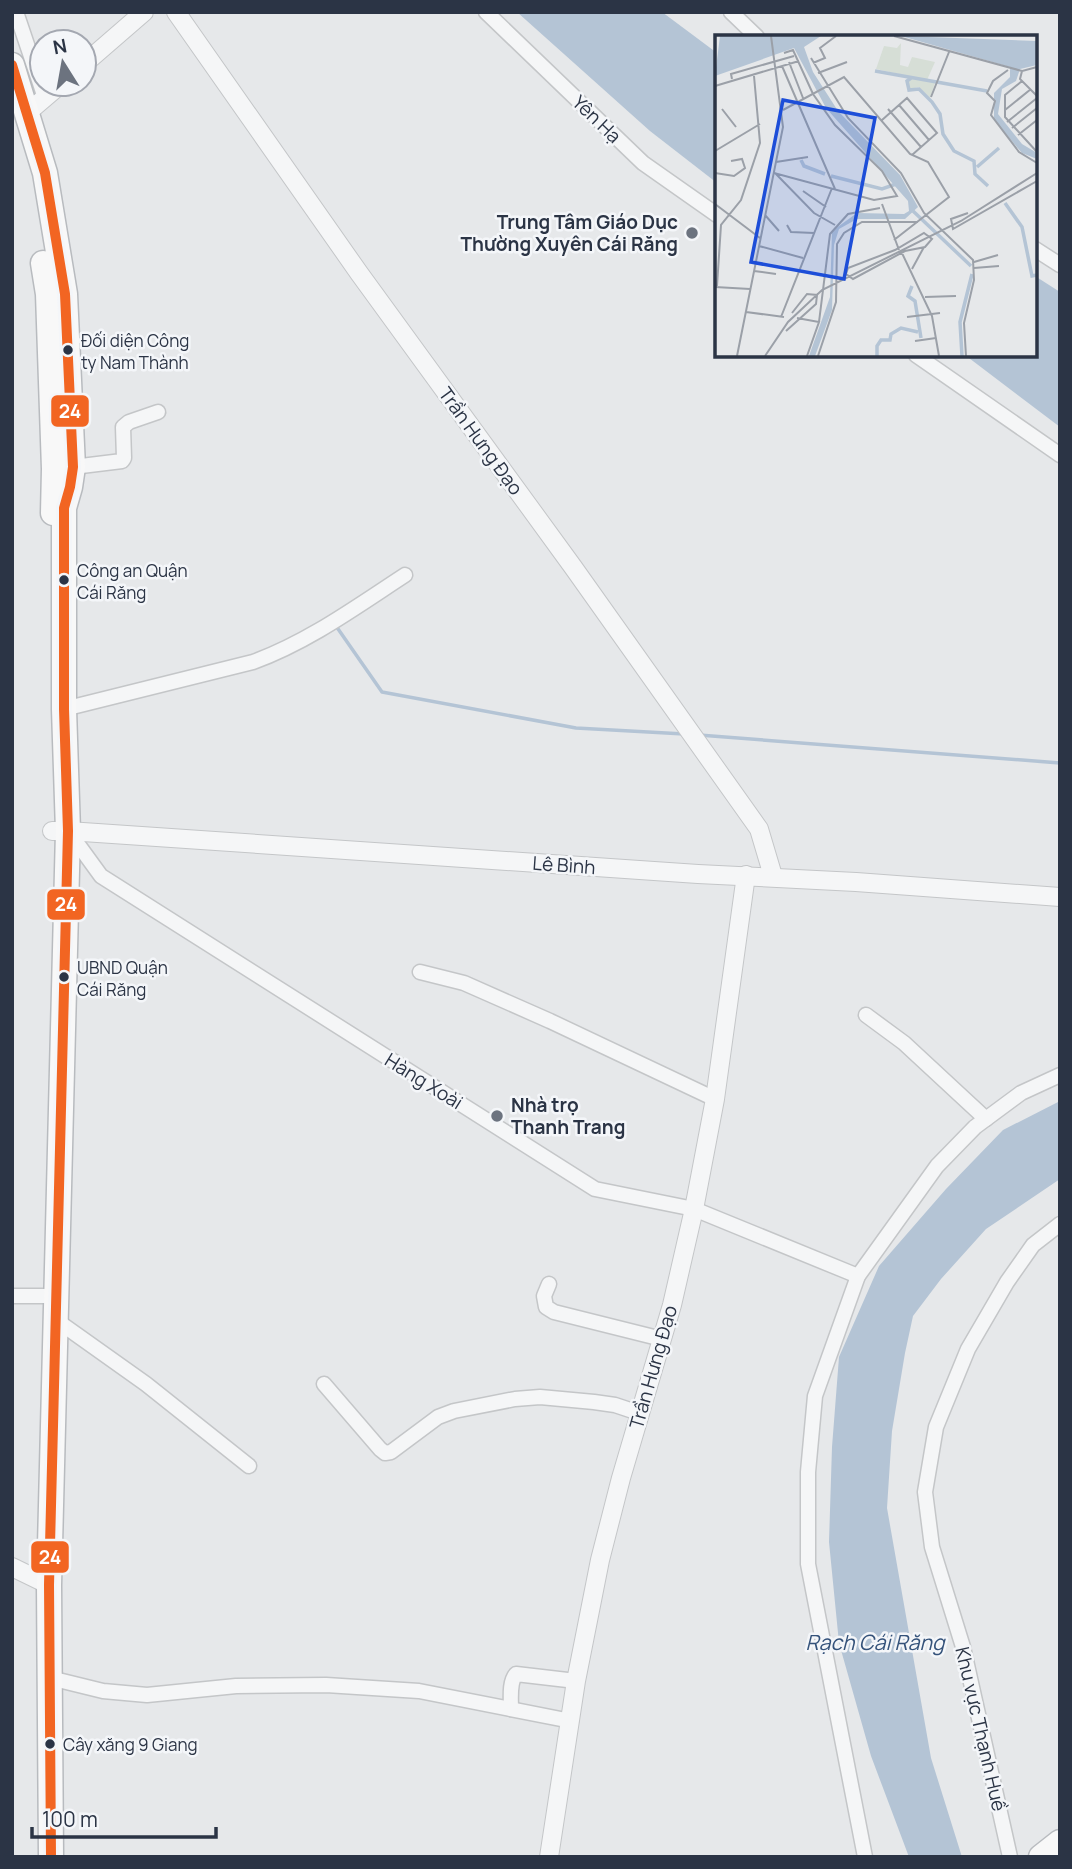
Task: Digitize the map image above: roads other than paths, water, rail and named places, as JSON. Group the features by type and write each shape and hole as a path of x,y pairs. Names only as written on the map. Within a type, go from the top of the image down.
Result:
{"highway":[{"path":"12,65 28,109 28,167 48,294 64,468 60,831"},
{"path":"51,1857 50,1678 45,1583 56,1320 51,1266 52,929 60,831 64,709 64,508 71,487 64,468"},
{"path":"43,1857 45,1296 51,1266"},
{"path":"1041,1857 1060,1842"}],"street":[{"path":"16,12 28,109"},
{"path":"98,52 144,12"},
{"name":"Trần Hưng Đạo","path":"176,12 359,273 759,829 774,876"},
{"name":"Yên Hạ","path":"486,12 643,163 715,214"},
{"path":"731,12 755,35"},
{"path":"28,109 43,98"},
{"path":"1037,250 1060,265"},
{"path":"919,357 1060,455"},
{"path":"64,468 122,461 123,427 129,422 158,412"},
{"path":"64,709 253,662 275,654 310,636 405,575"},
{"name":"Lê Bình","path":"60,831 684,873 774,876 1060,897"},
{"name":"Hàng Xoài","path":"60,831 101,876 595,1189 694,1209 858,1276"},
{"name":"Trần Hưng Đạo","path":"549,1857 576,1681 600,1560 639,1413 672,1305 694,1209 715,1099 746,875"},
{"path":"421,972 464,983 715,1099"},
{"path":"866,1015 904,1043 986,1119"},
{"path":"865,1857 808,1564 808,1472 815,1396 858,1276 937,1166 975,1127 1021,1093 1060,1075"},
{"name":"Khu vực Thạnh Huề","path":"1010,1857 963,1647 932,1547 925,1492 936,1427 968,1349 1007,1282 1033,1245 1060,1224"},
{"path":"549,1284 544,1296 546,1307 554,1312 662,1339"},
{"path":"12,1296 45,1296"},
{"path":"56,1320 146,1384 249,1466"},
{"path":"324,1384 385,1453 438,1417 454,1411 515,1399 540,1397 594,1402 639,1413"},
{"path":"12,1567 45,1583"},
{"path":"510,1709 512,1681 516,1674 576,1681"},
{"path":"50,1678 103,1691 147,1695 236,1686 326,1685 419,1691 571,1721"}],"water":[{"path":"517,12 662,12 715,52 715,181 650,131"},
{"path":"1037,277 1060,292 1060,427 968,357 1037,357"},
{"name":"Rạch Cái Răng","path":"1060,1101 1060,1179 986,1229 941,1279 913,1316 905,1353 892,1431 887,1508 931,1758 962,1857 909,1857 871,1756 839,1643 829,1542 832,1447 839,1357 879,1266 946,1189 1003,1130"}],"waterway":[{"path":"336,626 382,692 576,728 684,734"},
{"path":"699,735 1060,763"}],"place":[{"name":"Trung Tâm Giáo Dục Thường Xuyên Cái Răng","path":"692,233"},
{"name":"Đối diện Công ty Nam Thành","path":"68,350"},
{"name":"Công an Quận Cái Răng","path":"64,580"},
{"name":"UBND Quận Cái Răng","path":"64,977"},
{"name":"Nhà trọ Thanh Trang","path":"497,1116"},
{"name":"Cây xăng 9 Giang","path":"50,1744"}]}
